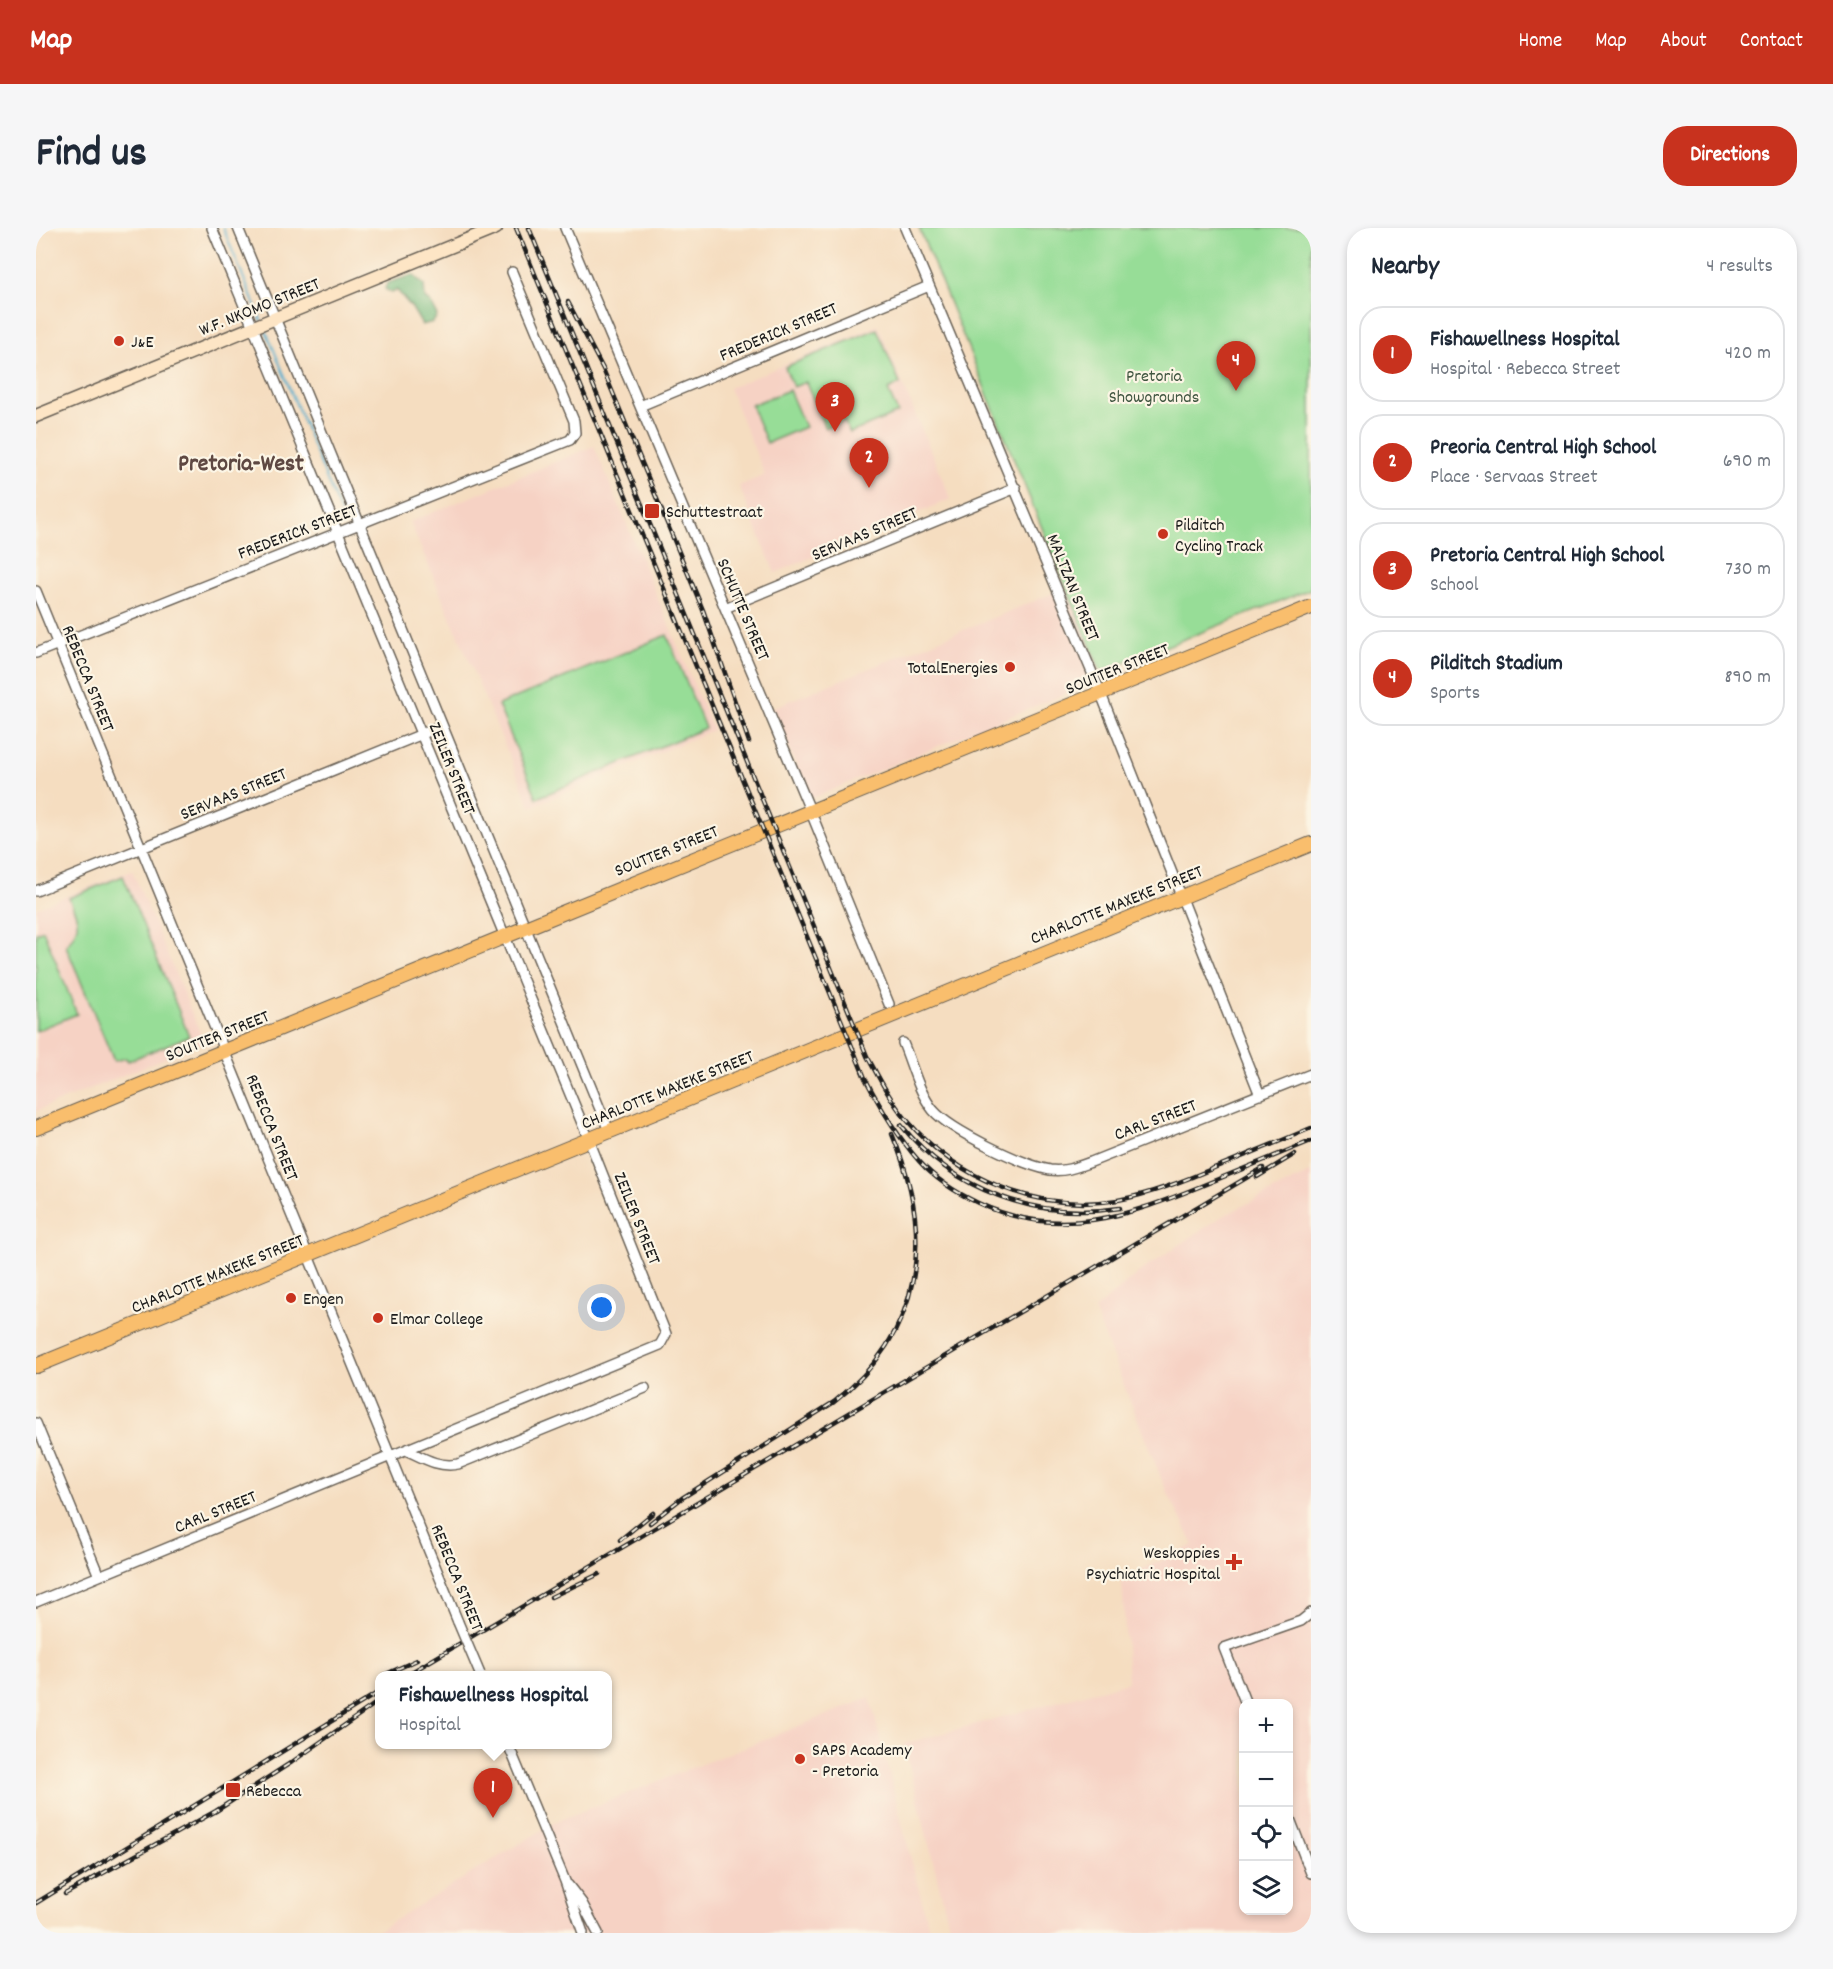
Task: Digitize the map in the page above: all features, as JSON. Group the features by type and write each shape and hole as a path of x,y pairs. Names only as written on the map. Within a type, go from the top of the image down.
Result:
{"main road":[{"name":"W.F. NKOMO STREET","path":"36,416 496,228"},
{"name":"SOUTTER STREET","path":"36,1128 1311,607"},
{"name":"CHARLOTTE MAXEKE STREET","path":"36,1366 1311,844"}],"street":[{"name":"ZEILER STREET","path":"212,228 339,532 662,1322"},
{"name":"ZEILER STREET","path":"238,228 273,319 609,1131"},
{"name":"SCHUTTE STREET","path":"565,228 810,810 889,1004"},
{"name":"MALTZAN STREET","path":"905,228 1101,694 1260,1095"},
{"name":"FREDERICK STREET","path":"36,653 570,440 575,434 574,421 512,272"},
{"name":"FREDERICK STREET","path":"640,406 929,286"},
{"name":"SERVAAS STREET","path":"725,608 1016,488"},
{"name":"REBECCA STREET","path":"36,591 478,1671"},
{"name":"SERVAAS STREET","path":"36,891 442,726"},
{"name":"CARL STREET","path":"903,1043 922,1091 933,1110 969,1137 1051,1170 1072,1169 1171,1132 1311,1074"},
{"name":"CARL STREET","path":"36,1602 660,1346 666,1333 662,1322"},
{"path":"406,1450 439,1465 458,1464 645,1388"},
{"path":"36,1423 99,1576"},
{"path":"1244,1699 1224,1648 1301,1621 1311,1613"},
{"path":"510,1749 565,1881 583,1933"},
{"path":"1293,1827 1311,1873"},
{"path":"565,1881 582,1903 598,1933"}],"shaded area":[{"path":"878,325 951,499 775,573 739,486 765,475 729,388"},
{"path":"594,446 713,730 531,807 410,522"},
{"path":"1066,588 1103,678 810,799 772,708"},
{"path":"132,870 204,1042 36,1111 36,908"},
{"name":"Weskoppies Psychiatric Hospital","path":"1311,1172 1311,1933 951,1933 904,1744 1128,1682 1122,1579 1194,1545 1163,1483 1094,1310 1142,1270 1221,1217"},
{"name":"SAPS Academy - Pretoria","path":"870,1698 930,1933 374,1933 557,1821"}],"green space":[{"name":"Pretoria Showgrounds","path":"919,228 1311,228 1311,589 1101,672"},
{"path":"413,275 424,285 425,299 431,303 437,316 433,322 422,325 397,290 390,292 385,289 387,283"},
{"path":"877,329 900,384 888,390 898,413 850,433 844,421 825,428 806,382 793,387 785,367"},
{"path":"789,390 805,427 767,443 751,405"},
{"path":"667,635 705,728 537,798 498,705"},
{"path":"123,876 189,1036 128,1061 126,1058 114,1061 66,946 77,928 77,918 69,898"},
{"path":"43,930 77,1014 36,1031 36,933"}],"waterway":[{"path":"223,228 261,320"},
{"path":"265,328 341,514"}],"railway":[{"path":"516,228 865,1078 889,1121 919,1161 947,1185 978,1203 1037,1221 1065,1222 1094,1220 1149,1206 1311,1141"},
{"path":"529,228 867,1056 890,1097 906,1119 927,1141 975,1175 1030,1196 1088,1203 1118,1200 1167,1187 1311,1128"},
{"path":"568,302 603,369 703,610 749,742"},
{"path":"901,1125 922,1148 946,1168 972,1184 999,1196 1028,1205 1058,1210 1089,1211 1120,1208"},
{"path":"650,1523 682,1498 834,1402 864,1375 887,1345 903,1313 913,1280 916,1245 914,1209 906,1172 892,1134"},
{"path":"1257,1177 1295,1154"},
{"path":"413,1671 1263,1168"},
{"path":"620,1540 653,1513"},
{"path":"551,1597 599,1574"},
{"path":"393,1671 417,1660"},
{"path":"36,1903 375,1694"},
{"path":"65,1894 216,1811 292,1762 375,1704"}],"place":[{"name":"J&E","path":"119,341"},
{"name":"Pilditch Stadium","path":"1236,391"},
{"name":"Pretoria Central High School","path":"835,432"},
{"name":"Preoria Central High School","path":"869,488"},
{"name":"Schuttestraat","path":"652,511"},
{"name":"Pilditch Cycling Track","path":"1163,534"},
{"name":"TotalEnergies","path":"1010,667"},
{"name":"Engen","path":"291,1298"},
{"name":"Elmar College","path":"378,1318"},
{"name":"Weskoppies Psychiatric Hospital","path":"1234,1562"},
{"name":"SAPS Academy - Pretoria","path":"800,1759"},
{"name":"Rebecca","path":"233,1790"},
{"name":"Fishawellness Hospital","path":"493,1818"}],"district":[{"name":"Pretoria-West","path":"241,462"}]}
